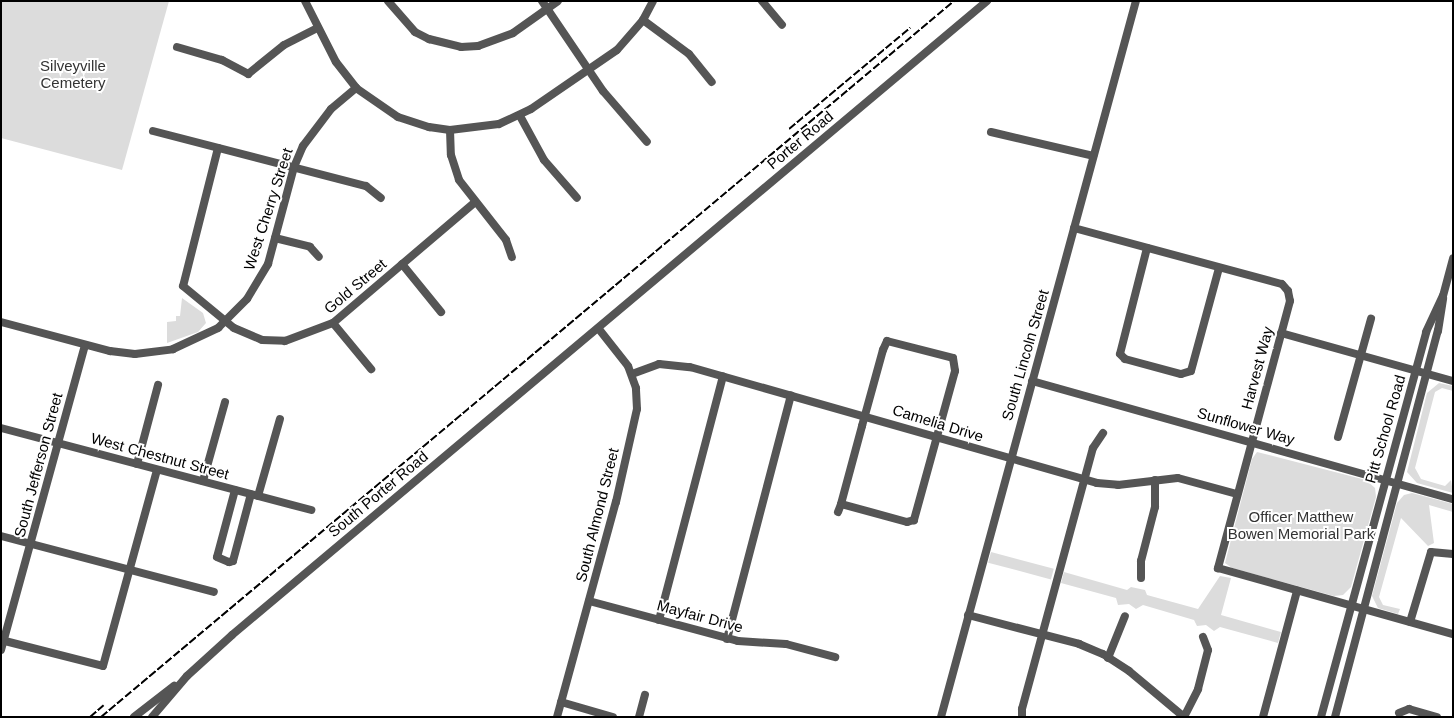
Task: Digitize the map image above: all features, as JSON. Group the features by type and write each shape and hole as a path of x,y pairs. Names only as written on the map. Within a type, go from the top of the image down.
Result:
{"street":[{"path":"305,1 336,62 356,88 398,117 428,128 450,130 499,124 520,116 590,71 617,50 643,20 653,1"},
{"path":"388,1 416,32 429,39 461,47 496,41 558,1"},
{"path":"542,1 549,8 590,71 647,142"},
{"path":"762,1 782,25"},
{"name":"Porter Road","path":"630,301 987,1"},
{"name":"South Lincoln Street","path":"941,717 1136,1"},
{"path":"643,20 689,54 712,82"},
{"path":"177,47 222,60 248,74 276,50 318,28"},
{"name":"West Cherry Street","path":"1,322 85,345 135,354 156,352 192,342 225,322 258,284 276,238 294,167 315,128 356,88"},
{"path":"520,116 544,160 577,198"},
{"path":"450,130 451,154 459,180 474,203 506,240 512,258"},
{"path":"153,131 366,186 381,198"},
{"path":"991,132 1093,156"},
{"name":"Gold Street","path":"218,148 183,286 225,322 242,333 262,340 284,341 333,323 474,203"},
{"path":"1074,228 1147,248 1219,268 1189,373 1181,374 1120,356 1147,248"},
{"path":"276,238 310,247 319,257"},
{"name":"Pitt School Road","path":"1335,717 1425,373 1440,323 1443,296 1453,258"},
{"path":"402,264 441,312"},
{"name":"Harvest Way","path":"1219,268 1282,284 1288,291 1290,302 1218,568 1297,591"},
{"name":"Pitt School Road","path":"1321,717 1426,332 1443,296"},
{"name":"South Porter Road","path":"152,717 181,682 226,640 630,301"},
{"path":"1338,437 1371,319"},
{"path":"333,323 371,369"},
{"name":"South Almond Street","path":"557,717 636,420 637,397 632,374 598,328"},
{"path":"1281,333 1453,381"},
{"path":"838,512 888,342 956,360 938,436 912,522 841,504"},
{"name":"South Jefferson Street","path":"1,650 2,640 85,345"},
{"name":"Camelia Drive","path":"632,374 649,366 669,364 723,376 938,436 1010,460 1084,480 1118,485 1178,478 1237,494"},
{"path":"658,620 723,376"},
{"name":"Sunflower Way","path":"1032,381 1453,499"},
{"path":"137,464 158,385"},
{"path":"727,638 791,395"},
{"path":"203,482 225,402"},
{"path":"236,490 217,557 233,561 280,419"},
{"name":"West Chestnut Street","path":"1,428 311,510"},
{"path":"1022,717 1022,709 1093,448 1103,433"},
{"path":"2,640 103,666 157,470"},
{"path":"1141,578 1140,562 1155,507 1155,480"},
{"path":"1,536 214,592"},
{"path":"1410,622 1432,550 1453,554"},
{"path":"1263,717 1297,591 1453,634"},
{"name":"Mayfair Drive","path":"588,601 748,643 786,644 835,657"},
{"path":"968,614 1080,644 1108,658 1184,717 1198,689 1208,650 1203,637"},
{"path":"1108,658 1126,616"},
{"path":"134,717 163,692 181,682"},
{"path":"639,717 645,694"},
{"path":"561,702 613,717"},
{"path":"1399,713 1409,709 1437,717"}],"green space":[{"name":"Silveyville Cemetery","path":"1,1 169,1 122,170 1,138"},
{"path":"182,298 203,313 206,323 198,332 167,343 167,322 176,321 176,316 180,316"},
{"path":"1439,383 1453,386 1453,391 1442,388 1435,392 1415,468 1421,479 1445,486 1451,480 1453,493 1417,483 1407,472 1427,393"},
{"name":"Officer Matthew Bowen Memorial Park","path":"1257,452 1366,480 1375,488 1376,497 1351,587 1343,595 1334,596 1232,568 1225,563 1252,459"},
{"path":"1412,493 1453,504 1453,512 1429,505 1434,543 1428,546 1401,518 1379,597 1383,605 1400,609 1398,614 1378,608 1372,596 1397,503 1404,495"},
{"path":"991,552 1054,569 1051,579 988,563"},
{"path":"1064,572 1127,590 1131,587 1145,590 1147,595 1198,609 1220,576 1231,578 1221,615 1281,632 1278,643 1220,627 1214,631 1206,625 1197,626 1194,620 1143,605 1136,609 1129,604 1118,605 1116,598 1061,583"}],"railway":[{"path":"101,717 954,1"},
{"path":"789,129 910,28"},
{"path":"90,717 104,705"}]}
